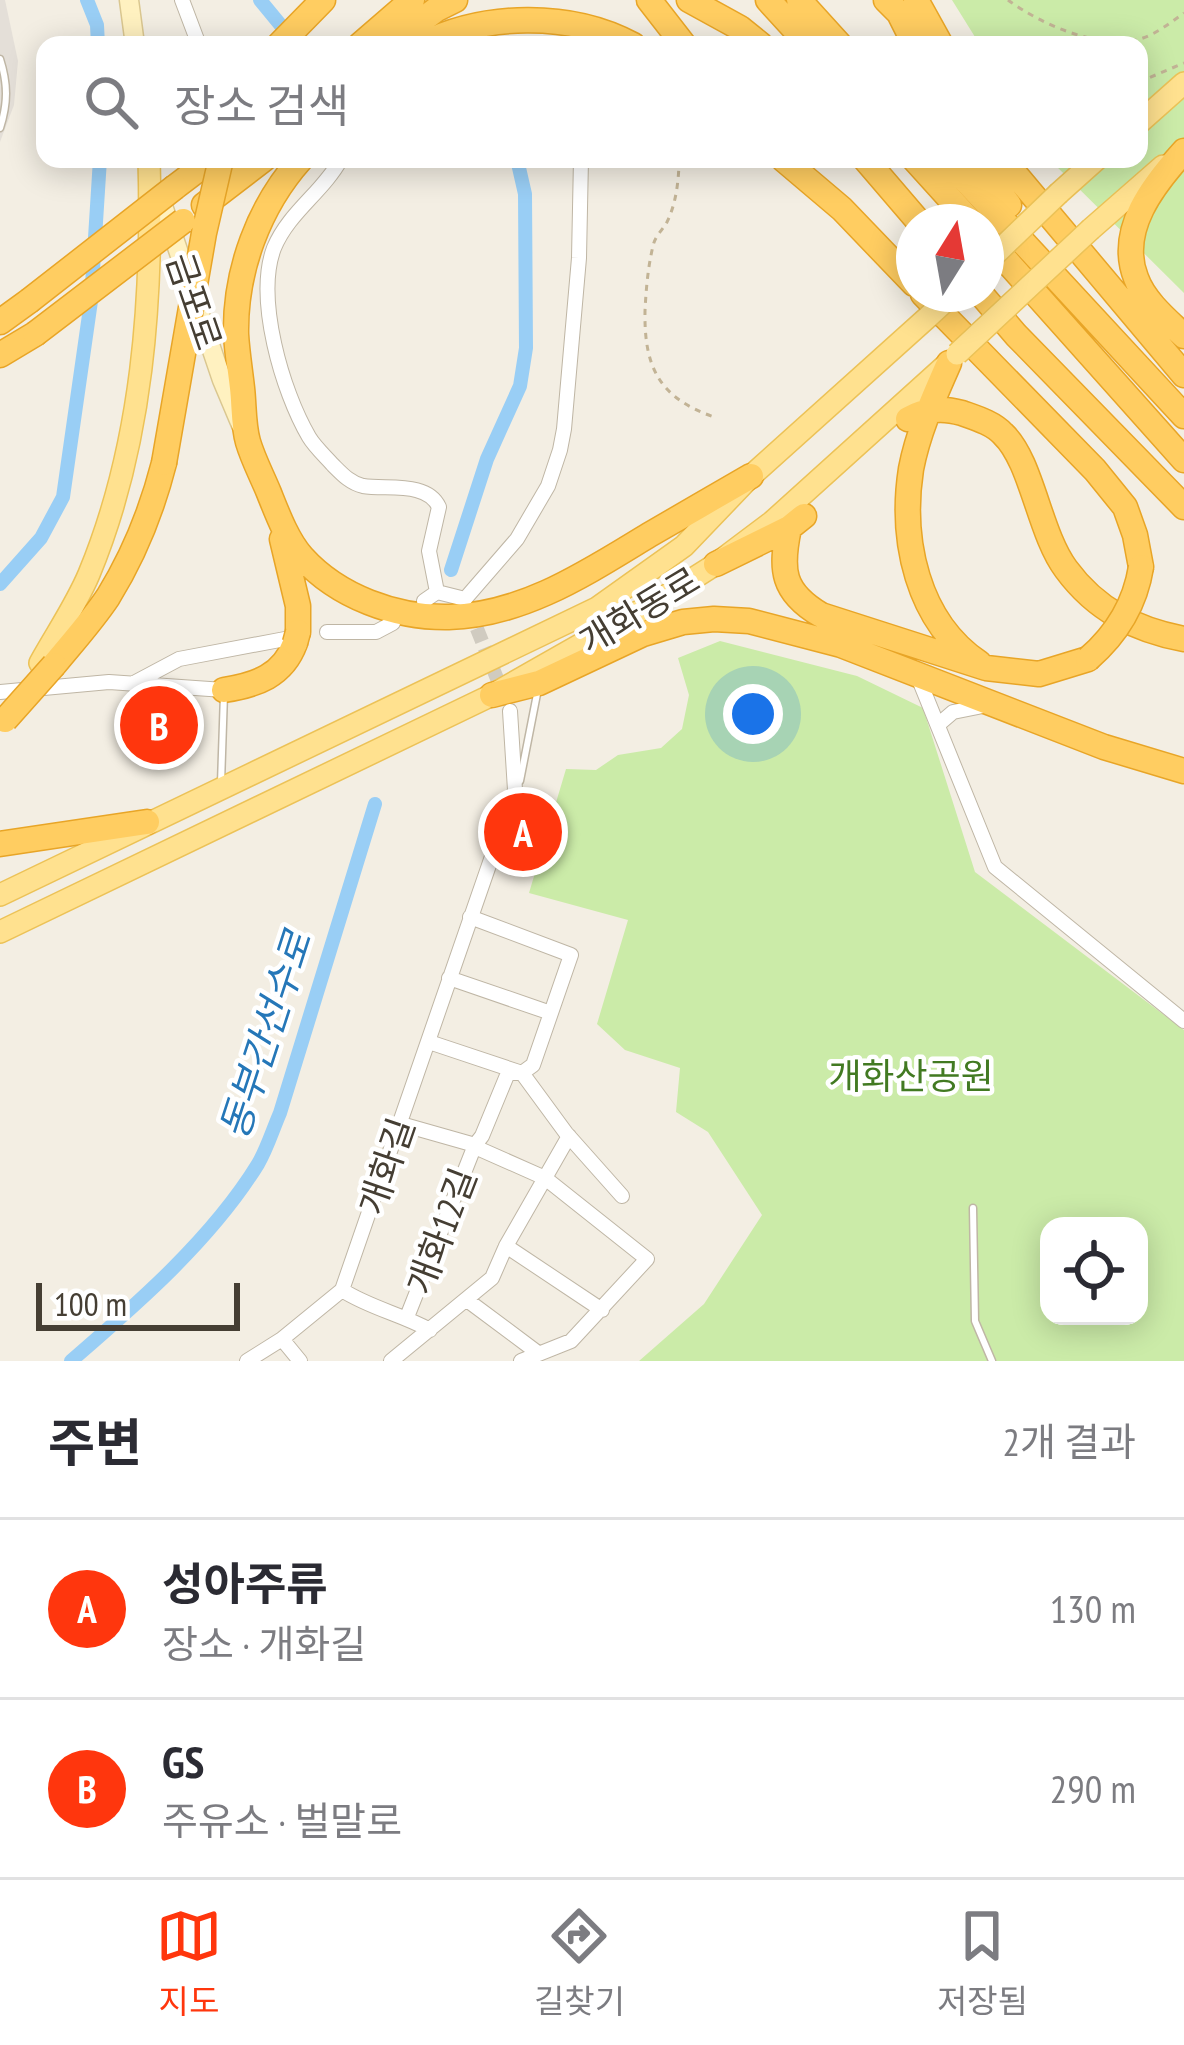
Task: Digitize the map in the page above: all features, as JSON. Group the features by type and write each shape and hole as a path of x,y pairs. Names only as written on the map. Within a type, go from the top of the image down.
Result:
{"highway":[{"path":"288,36 323,0"},
{"path":"370,36 412,0"},
{"path":"401,36 455,0"},
{"path":"650,0 677,36"},
{"path":"689,0 750,36"},
{"path":"768,0 801,36"},
{"path":"799,0 832,36"},
{"path":"886,0 910,36"},
{"path":"916,0 936,36"},
{"path":"444,36 461,29 530,20 616,36"},
{"path":"1184,150 1147,200 1133,230 1131,253 1136,278 1146,295 1184,336"},
{"path":"179,205 210,168"},
{"path":"2,723 108,597 155,501 215,168"},
{"path":"0,343 230,168"},
{"path":"179,205 247,168"},
{"path":"294,168 257,227 241,281 236,335 247,440 274,508 300,554 328,580 360,599 391,609 447,617 473,615 568,584 751,476"},
{"path":"794,168 896,265"},
{"path":"870,168 903,204"},
{"path":"922,168 955,204"},
{"path":"954,168 1184,416"},
{"path":"981,168 1135,363"},
{"path":"1011,168 1184,375"},
{"path":"1004,258 1184,460"},
{"path":"716,564 796,522 785,548 785,576 792,593 805,606 986,668 1039,674 1088,659 1117,630 1130,607 1141,567 1125,507 1095,470 932,312"},
{"path":"996,312 1184,507"},
{"path":"0,322 32,318"},
{"path":"0,355 32,318"},
{"path":"953,358 919,414 909,536 915,572 944,632 986,668"},
{"path":"919,414 950,410 1003,433 1015,450 1062,564 1090,598 1139,627 1184,639"},
{"path":"224,690 244,687 278,671 290,656 298,606 274,508"},
{"path":"501,703 643,634 683,622 749,621 841,645 1104,747 1182,761"},
{"path":"965,692 1018,703 1182,761"},
{"path":"0,844 147,822"}],"main road":[{"path":"129,0 134,36"},
{"path":"1148,115 1184,83"},
{"name":"개화동로","path":"0,932 501,703 716,564 772,522 1091,229 1184,150"},
{"path":"47,664 87,578 130,449 150,250 150,168"},
{"name":"금포로","path":"153,168 176,248 247,440"},
{"path":"1004,245 1087,168"},
{"name":"개화동로","path":"0,895 597,608 684,546 920,312"}],"street":[{"path":"182,0 196,36"},
{"path":"333,168 287,223 273,252 266,297 276,347 310,440 343,475 362,486 433,496 439,507 429,551 430,596 465,599 518,539 548,486 560,450 579,257 580,168"},
{"path":"327,632 376,632 393,623"},
{"path":"132,684 179,659 293,638"},
{"path":"916,672 994,868 1184,1021"},
{"path":"0,692 74,683 224,690"},
{"name":"개화길","path":"342,1290 515,790 501,703"},
{"path":"938,724 953,712 998,705"},
{"name":"개화12길","path":"407,1317 508,1073 523,1073 533,1065 571,955 470,917"},
{"path":"449,978 551,1013"},
{"path":"429,1042 523,1073 569,1136 622,1196"},
{"name":"개화12길","path":"401,1124 475,1145 545,1178 647,1259 602,1310"},
{"path":"391,1361 492,1278 569,1136"},
{"path":"506,1246 602,1310 571,1341 541,1357 520,1361"},
{"path":"247,1361 342,1290 430,1330"},
{"path":"467,1300 541,1357"},
{"path":"282,1339 300,1361"}],"lane":[{"path":"0,59 7,100 0,128"},
{"path":"515,790 522,777 539,683"},
{"path":"221,788 224,690"},
{"path":"973,1208 975,1321 992,1361"}],"path":[{"path":"1008,0 1059,28 1086,36"},
{"path":"1147,36 1184,13"},
{"path":"1148,78 1184,63"},
{"path":"678,168 674,201 654,240 646,286 647,356 667,389 714,417"}],"shaded area":[{"path":"0,0 5,0 18,61 14,105 0,142"}],"green space":[{"path":"952,0 1184,0 1184,293 1058,168 1148,168 1148,36 974,36"},
{"name":"개화산공원","path":"720,641 857,676 923,708 975,872 1184,1030 1184,1361 639,1361 704,1304 762,1215 708,1132 676,1112 680,1068 625,1050 597,1024 628,920 529,893 566,769 596,770 618,755 661,748 682,729 689,695 678,658"}],"waterway":[{"name":"동부간선수로","path":"87,0 98,36"},
{"name":"동부간선수로","path":"260,0 290,36"},
{"name":"동부간선수로","path":"0,584 41,538 63,497 91,301 99,168"},
{"name":"동부간선수로","path":"451,570 487,459 520,386 526,348 525,194 519,168"},
{"name":"동부간선수로","path":"71,1361 196,1244 261,1158 280,1113 375,804"}],"tunnel":[{"path":"469,609 510,711"}],"place":[{"name":"GS","path":"159,725"},
{"name":"성아주류","path":"523,832"}]}
